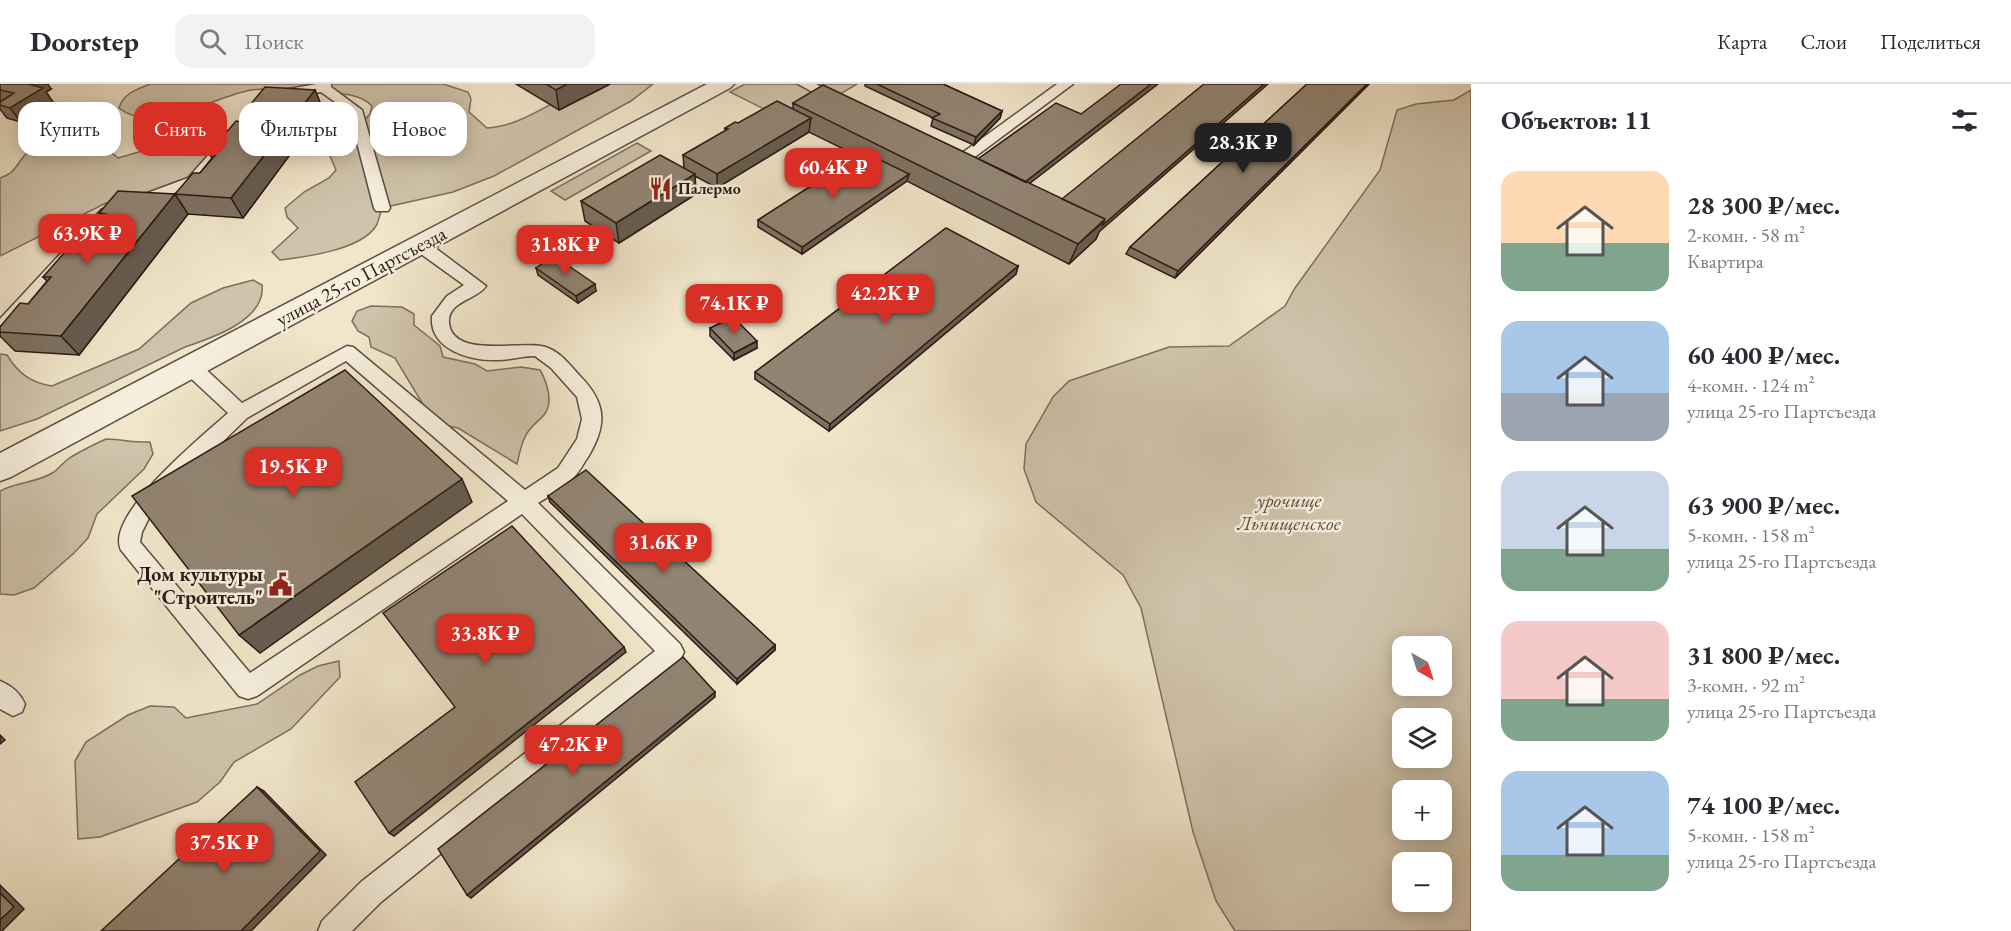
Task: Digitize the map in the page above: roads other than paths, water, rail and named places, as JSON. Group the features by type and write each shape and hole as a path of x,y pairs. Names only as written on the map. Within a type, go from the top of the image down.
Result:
{"street":[{"name":"улица 25-го Партсъезда","path":"0,468 723,84"}],"lane":[{"path":"805,84 860,110"},
{"path":"932,144 963,159 1066,84"},
{"path":"268,100 278,95 324,86 356,110 382,208"},
{"path":"0,330 107,213 193,181 237,130"},
{"path":"332,931 371,892 672,652 524,502 347,352 240,413 146,504 131,531 129,544 248,688 524,502 565,474 582,451 591,430 593,414 588,398 555,360 535,350 496,354 475,352 459,347 447,338 440,328 441,317 454,298 477,286 420,245"},
{"path":"191,367 240,413"}],"place":[{"name":"Палермо","path":"660,188"},
{"name":"Дом культуры \"Строитель\"","path":"281,585"}],"park label":[{"name":"урочище Льнищенское","path":"1289,512"}]}
